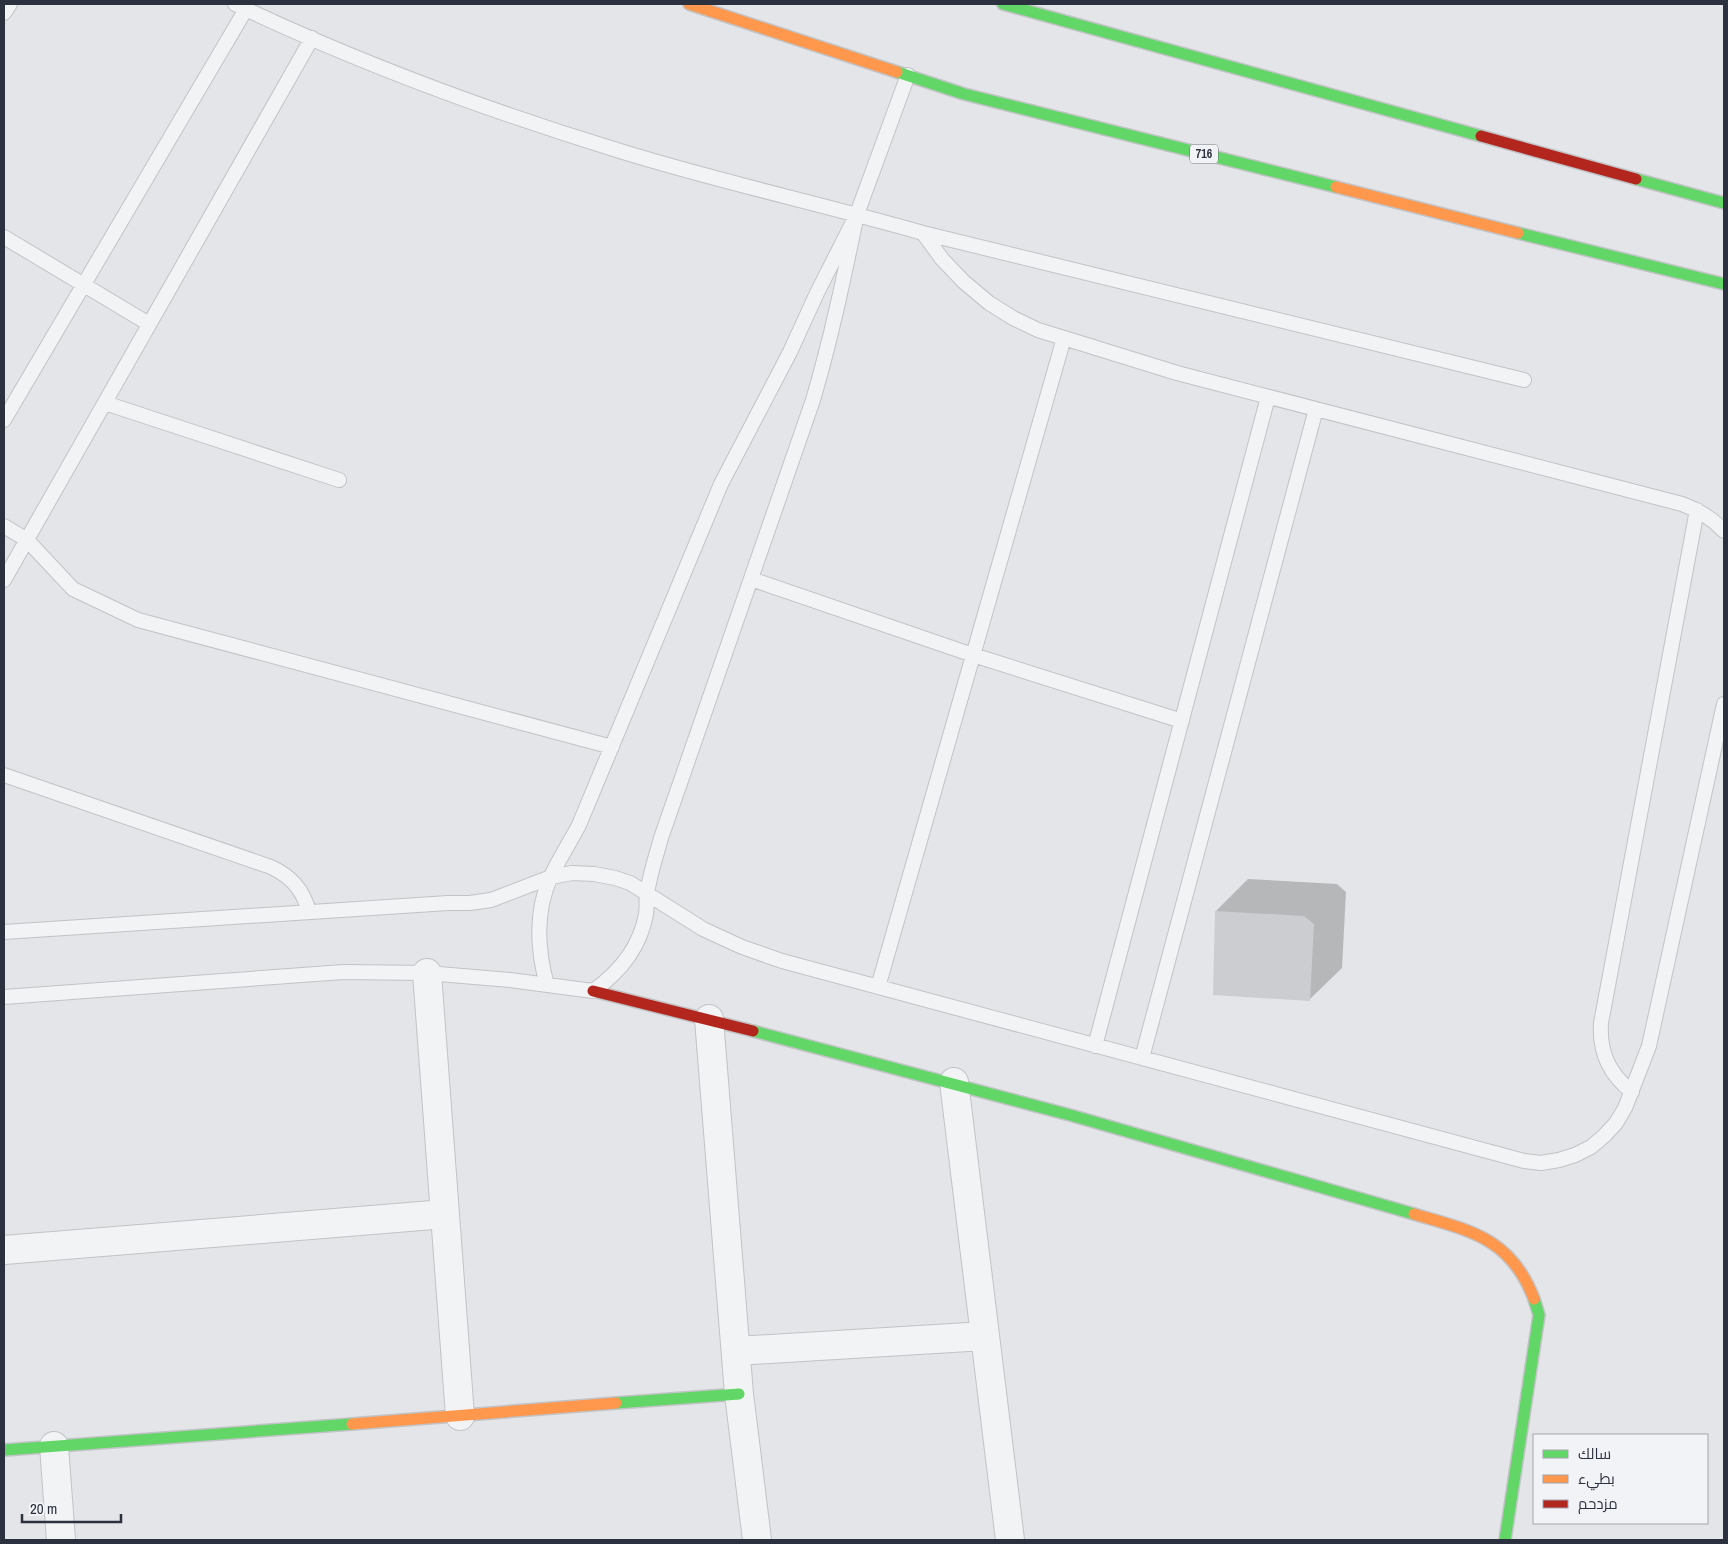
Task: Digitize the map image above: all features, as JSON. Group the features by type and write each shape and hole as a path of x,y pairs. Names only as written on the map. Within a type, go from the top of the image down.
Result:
{"street":[{"name":"716","path":"689,4 974,96 1724,284"},
{"path":"1003,4 1724,203"},
{"path":"427,974 460,1416"},
{"path":"593,992 709,1019 954,1082 1152,1136 1462,1228 1488,1239 1517,1263 1535,1296 1539,1315 1505,1540"},
{"path":"709,1019 736,1351 757,1540"},
{"path":"954,1082 1010,1540"},
{"path":"4,1250 445,1214"},
{"path":"736,1351 985,1336"},
{"path":"4,1450 740,1394"},
{"path":"54,1446 61,1540"}],"lane":[{"path":"4,13 10,4"},
{"path":"4,420 84,285 241,6 312,38 408,77 514,116 611,148 728,182 857,214 923,233 1524,380"},
{"path":"4,580 312,38"},
{"path":"547,986 538,942 543,898 551,876 579,825 721,484 790,352 817,292 857,214 908,75"},
{"path":"4,997 343,972 427,974 510,980 593,992 616,973 634,950 642,932 647,894 661,838 813,400 841,296 857,214"},
{"path":"923,233 942,259 964,282 989,303 1013,318 1038,330 1177,373 1682,504 1697,510 1724,531"},
{"path":"4,237 150,324"},
{"path":"878,987 1064,338"},
{"path":"1095,1046 1268,397"},
{"path":"105,402 338,480"},
{"path":"1142,1058 1316,409"},
{"path":"1632,1092 1611,1072 1605,1059 1602,1047 1601,1022 1697,510"},
{"path":"4,526 27,540 73,589 138,620 612,747"},
{"path":"751,579 973,655 1182,721"},
{"path":"4,932 470,903 491,900 551,876 572,873 600,875 630,883 703,929 742,947 782,962 1514,1159 1533,1162 1559,1160 1591,1147 1616,1123 1632,1092 1649,1046 1724,704"},
{"path":"4,776 271,867 284,873 295,883 302,892 309,912"}],"building":[{"path":"1215,911 1304,916 1314,924 1310,1001 1213,995"}],"traffic: fast":[{"path":"1003,4 1481,136"},
{"path":"897,72 964,94 1336,187"},
{"path":"1636,179 1724,203"},
{"path":"1518,233 1724,284"},
{"path":"753,1031 1070,1115 1414,1214"},
{"path":"1505,1540 1539,1315 1534,1299"},
{"path":"616,1403 739,1394"},
{"path":"4,1450 352,1424"}],"traffic: slow":[{"path":"689,4 897,72"},
{"path":"1336,187 1518,233"},
{"path":"1414,1214 1471,1232 1487,1240 1514,1262 1525,1279 1534,1299"},
{"path":"352,1424 616,1403"}],"traffic: jam":[{"path":"1481,136 1636,179"},
{"path":"593,991 753,1031"}]}
